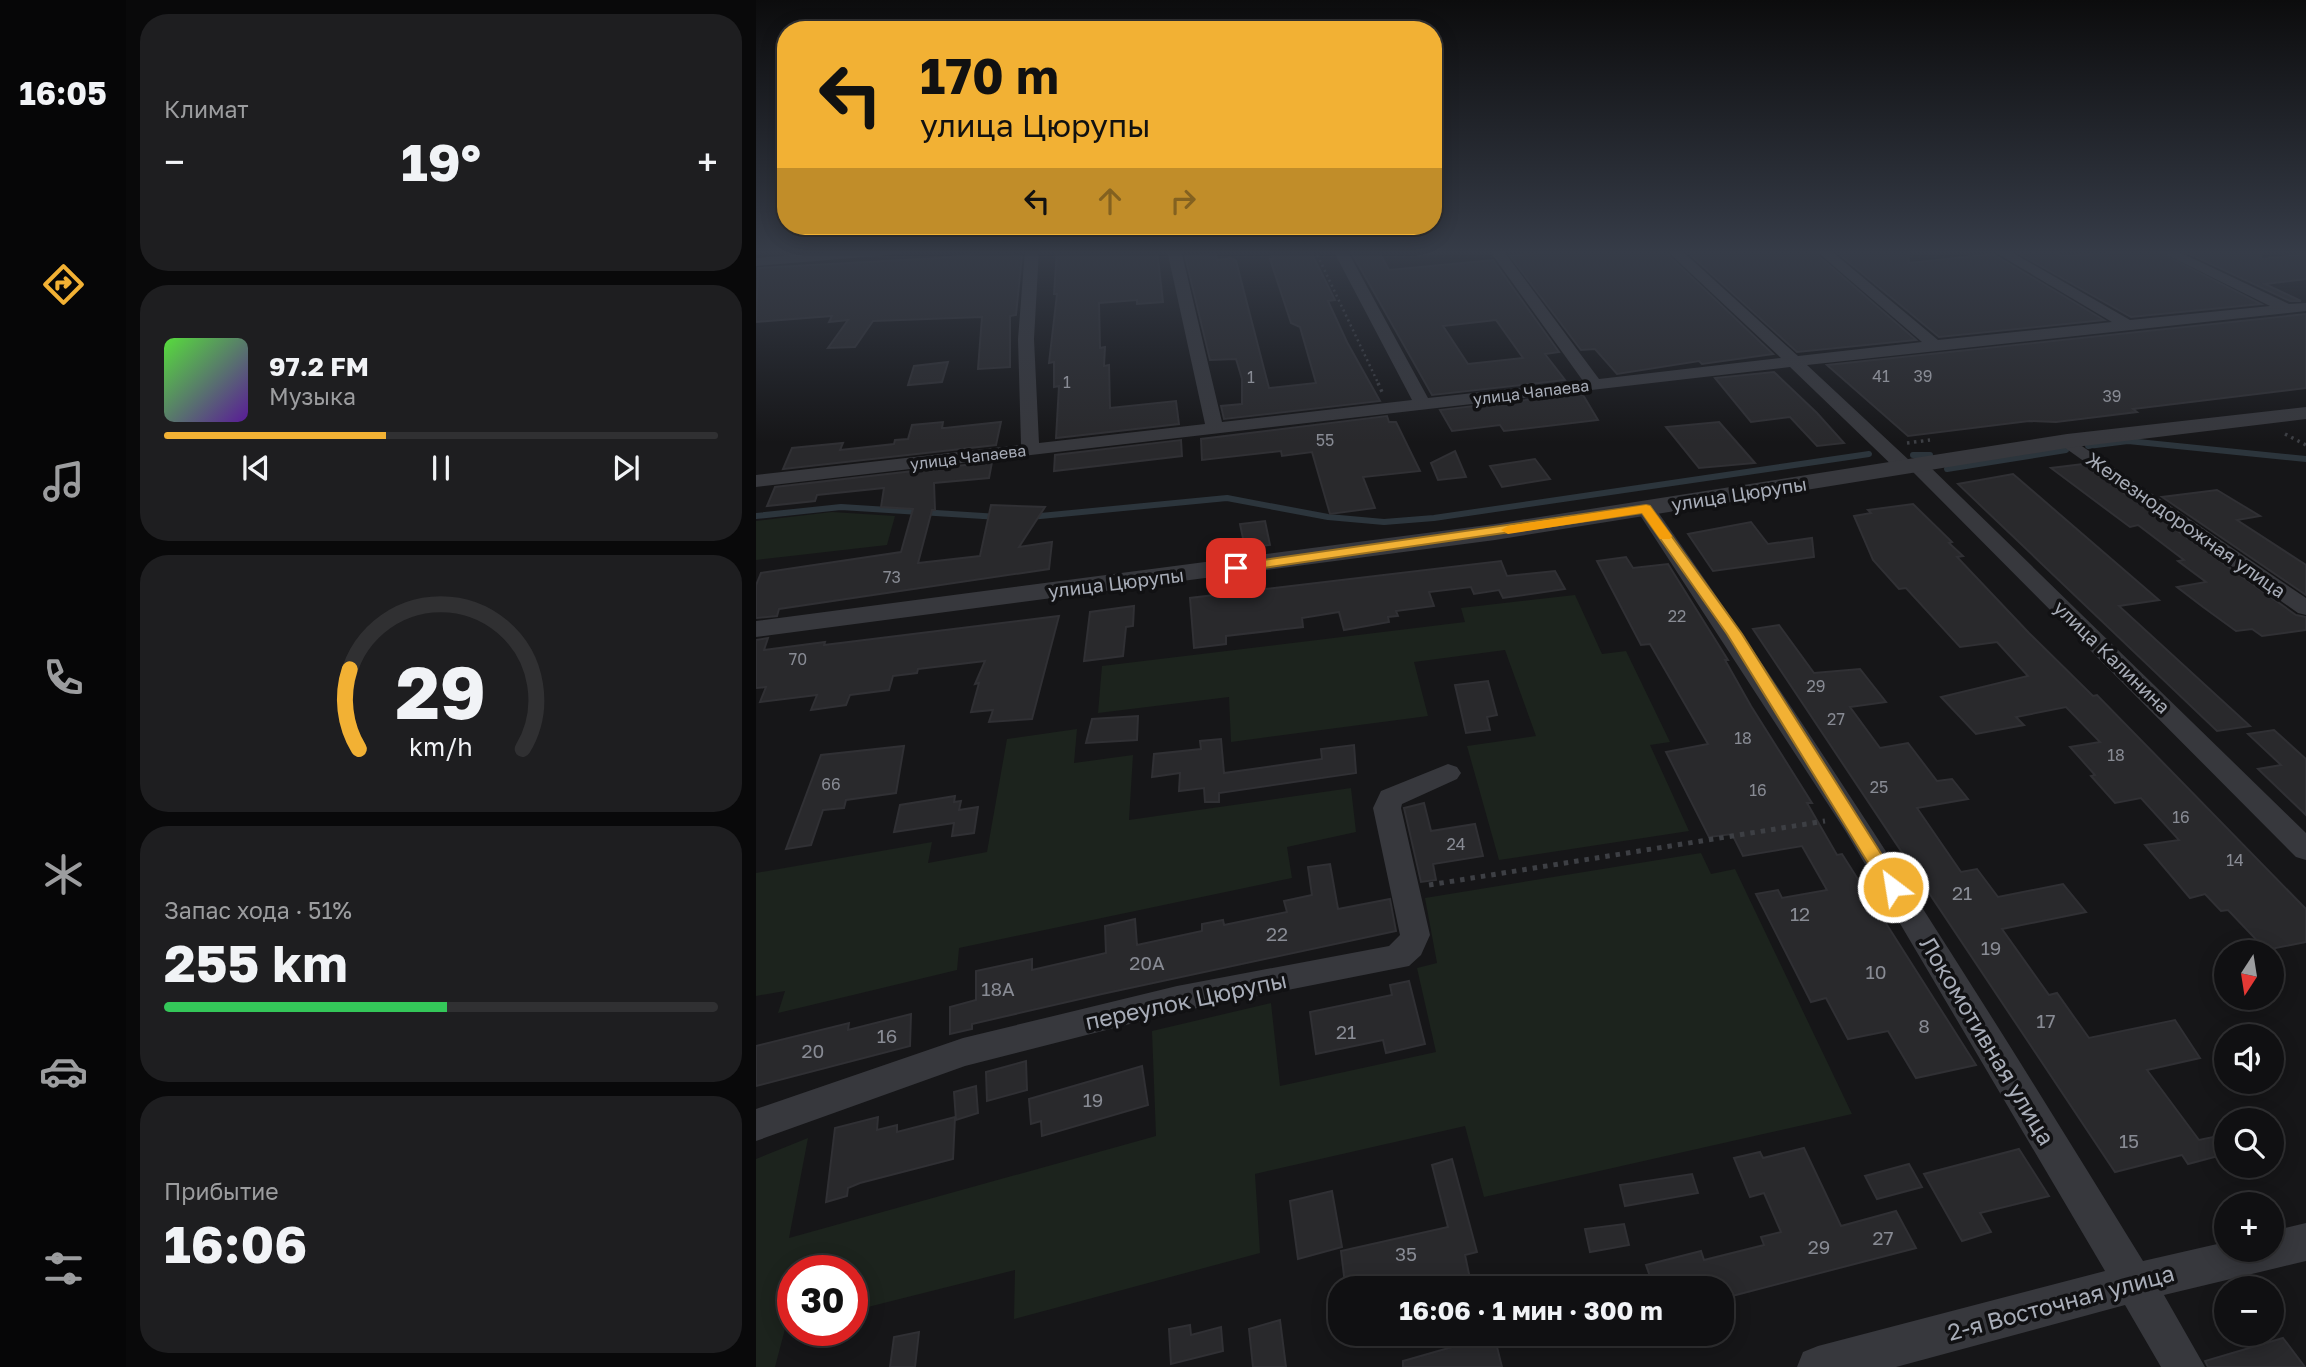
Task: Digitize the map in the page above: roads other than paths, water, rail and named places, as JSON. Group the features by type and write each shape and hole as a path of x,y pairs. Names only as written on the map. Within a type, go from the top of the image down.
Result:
{"street":[{"path":"1028,314 1026,339 1030,449"},
{"path":"1189,314 1216,428"},
{"path":"1374,314 1423,404"},
{"path":"1543,314 1595,385"},
{"name":"улица Калинина","path":"1743,314 1911,466 2306,850"},
{"path":"1898,314 1935,345"},
{"path":"2108,314 2127,325"},
{"name":"улица Чапаева","path":"756,481 1935,345 2239,314"},
{"name":"улица Цюрупы","path":"756,629 1262,564 1646,509 2067,441 2297,421"},
{"name":"Железнодорожная улица","path":"2067,441 2306,608"},
{"name":"Локомотивная улица","path":"1646,509 1734,634 1850,817 2184,1367"},
{"name":"переулок Цюрупы","path":"756,1125 963,1052 1177,999 1398,957 1410,947 1415,935 1387,808 1391,798 1448,774"},
{"name":"2-я Восточная улица","path":"1818,1367 2134,1283 2306,1242"}],"waterway":[{"path":"2088,446 2128,441 2306,459"},
{"path":"1947,469 2066,450"},
{"path":"1030,517 1227,498 1328,517 1384,522 1434,518 1869,454"},
{"path":"1913,455 1930,455"},
{"path":"756,516 841,507 999,517"}]}
